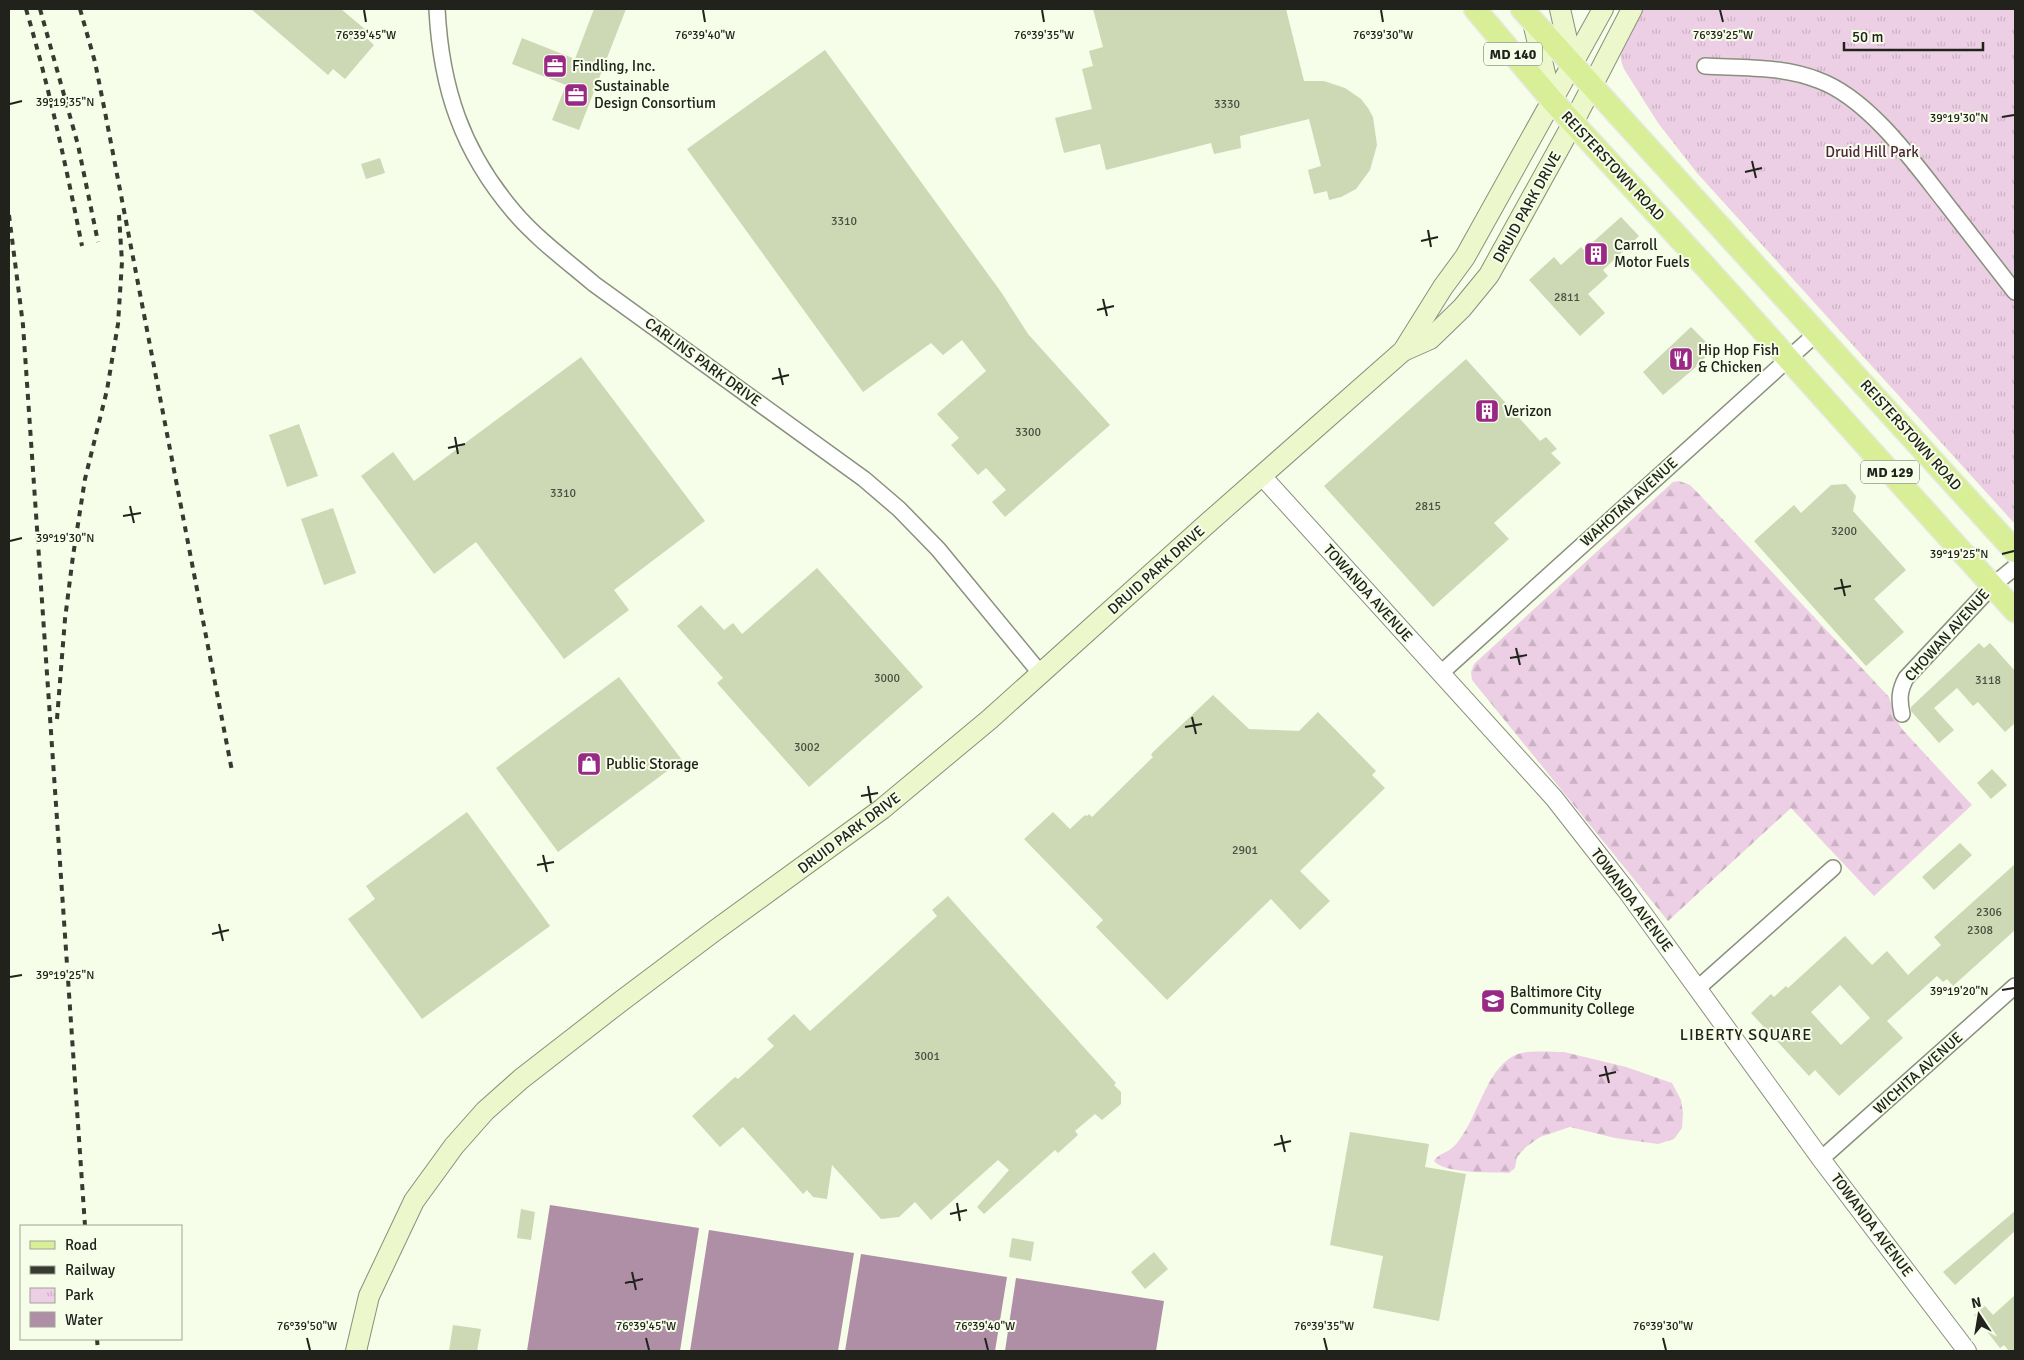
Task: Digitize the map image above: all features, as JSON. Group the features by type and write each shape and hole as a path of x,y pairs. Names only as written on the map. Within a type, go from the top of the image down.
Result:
{"main road":[{"name":"REISTERSTOWN ROAD","path":"1475,9 1552,99 2015,611"},
{"name":"MD 129","path":"1560,9 1572,62"},
{"name":"DRUID PARK DRIVE","path":"356,1351 369,1296 414,1201 454,1146 485,1111 521,1079 620,1002 882,809 1041,674 1403,351 1443,286 1465,257 1603,9"},
{"name":"DRUID PARK DRIVE","path":"1403,351 1430,339 1462,308 1489,275 1593,85 1632,9"},
{"name":"REISTERSTOWN ROAD","path":"1528,12 2015,551"},
{"name":"MD 129","path":"1528,12 1552,99"}],"street":[{"name":"CARLINS PARK DRIVE","path":"438,9 439,45 450,96 464,137 487,175 515,213 594,284 864,478 899,509 938,549 1041,674"},
{"path":"1705,66 1794,72 1819,80 1846,94 1871,116 1913,161 2015,292"},
{"name":"WAHOTAN AVENUE","path":"1441,673 1818,332"},
{"name":"TOWANDA AVENUE","path":"1262,476 1554,798 1626,890 1821,1159 1967,1351"},
{"name":"CHOWAN AVENUE","path":"1902,714 1900,688 1906,678 1992,586 2015,567"},
{"path":"1698,988 1833,868"},
{"name":"WICHITA AVENUE","path":"1821,1159 2015,986"}],"green space":[{"name":"Druid Hill Park","path":"1642,9 2015,9 2015,524 1697,173 1658,123 1624,69 1621,59 1624,42"},
{"path":"1679,481 1690,485 1697,492 1889,697 1896,719 1902,729 1972,805 1874,896 1791,808 1668,921 1472,680 1471,672 1474,664 1673,482"},
{"path":"1529,1052 1564,1052 1626,1067 1672,1083 1681,1100 1683,1113 1682,1128 1674,1139 1658,1144 1615,1138 1570,1127 1540,1137 1526,1147 1517,1157 1515,1168 1509,1173 1458,1170 1440,1165 1434,1161 1459,1141 1492,1078 1508,1059 1518,1054"}],"water":[{"path":"550,1205 699,1228 680,1351 527,1351"},
{"path":"709,1230 854,1253 838,1351 690,1351"},
{"path":"861,1254 1007,1277 995,1351 845,1351"},
{"path":"1016,1278 1164,1301 1156,1351 1005,1351"}],"building":[{"path":"251,9 341,9 366,30 362,34 374,45 345,79 333,69 328,75"},
{"path":"594,9 626,9 579,130 552,120 566,85 512,64 522,38 575,59"},
{"path":"1093,9 1286,9 1304,81 1324,81 1345,88 1361,99 1373,117 1377,145 1370,170 1356,189 1341,197 1329,200 1327,191 1314,194 1308,170 1321,166 1309,119 1240,136 1241,148 1214,154 1211,143 1106,170 1100,144 1064,153 1055,118 1092,109 1082,69 1093,66 1089,51 1103,47"},
{"path":"825,50 1001,292 1028,334 1110,425 1005,517 992,502 1006,490 986,468 978,475 951,445 959,438 937,414 986,371 962,340 943,355 931,343 863,392 687,149"},
{"path":"380,158 385,173 366,179 361,164"},
{"path":"1621,217 1639,236 1603,270 1608,276 1588,294 1605,313 1580,336 1529,280 1554,257 1561,265 1581,247 1584,250"},
{"name":"Hip Hop Fish & Chicken","path":"1691,327 1714,350 1663,395 1643,372"},
{"path":"581,357 705,521 614,590 629,610 564,659 476,542 434,574 361,476 393,452 414,481"},
{"path":"1466,359 1540,441 1546,437 1557,449 1551,453 1561,463 1494,523 1509,539 1433,607 1324,486"},
{"path":"299,424 318,476 287,487 269,435"},
{"path":"1846,484 1856,496 1853,511 1906,570 1874,599 1904,632 1866,666 1754,541 1794,505 1801,513 1831,485"},
{"path":"333,508 356,573 324,585 301,519"},
{"path":"817,568 923,687 809,787 717,683 723,678 677,626 701,605 724,630 733,623 742,634"},
{"path":"1979,643 1984,648 1990,643 2015,671 2015,723 2005,732 1978,702 1973,706 1957,688 1934,708 1954,730 1939,743 1911,711 1911,707"},
{"name":"Public Storage","path":"619,677 682,760 558,852 496,768"},
{"path":"1213,695 1249,729 1299,731 1318,712 1376,771 1372,775 1385,788 1300,871 1330,901 1300,930 1271,899 1167,1000 1096,927 1103,920 1024,839 1053,812 1070,829 1085,815 1089,814 1092,817 1153,757 1151,755 1153,752"},
{"path":"1992,769 2007,785 1991,799 1977,783"},
{"path":"467,812 550,926 422,1019 348,919 375,899 366,886"},
{"path":"1960,843 1972,855 1934,890 1922,877"},
{"path":"2015,864 2015,930 1953,986 1947,979 1943,982 1937,976 1887,1021 1903,1038 1839,1096 1815,1070 1809,1076 1751,1013 1771,994 1774,997 1786,986 1788,988 1845,936 1872,965 1887,951 1908,975 1941,945 1934,937","holes":["1840,985 1870,1018 1841,1045 1811,1012"]},
{"path":"948,896 1116,1083 1114,1085 1121,1092 1121,1104 1102,1120 1095,1114 1075,1131 1078,1135 1058,1153 1055,1150 984,1214 977,1207 1009,1170 998,1160 931,1220 915,1202 899,1217 881,1219 832,1165 827,1199 813,1197 807,1190 803,1194 743,1127 720,1147 692,1116 735,1077 738,1079 774,1046 767,1039 794,1014 810,1031 937,916 932,910"},
{"path":"1350,1132 1429,1144 1425,1167 1466,1174 1439,1321 1373,1308 1383,1256 1330,1245"},
{"path":"521,1209 535,1212 531,1240 517,1238"},
{"path":"2015,1211 2015,1231 1955,1285 1943,1272"},
{"path":"1012,1238 1034,1242 1031,1261 1009,1257"},
{"path":"1154,1252 1168,1269 1145,1289 1131,1272"},
{"path":"2015,1295 2015,1351 2009,1351 2004,1345 2000,1348 1974,1315 1985,1306 1993,1315"},
{"path":"453,1325 481,1329 477,1351 449,1351"}],"railway":[{"path":"26,9 57,127 82,246"},
{"path":"40,9 78,145 98,242"},
{"path":"80,9 95,62 105,112 232,771"},
{"path":"9,215 23,325 85,1225"},
{"path":"57,719 65,619 73,556 85,479 107,390 118,324 122,262 119,215"},
{"path":"97,1340 98,1351"}],"place":[{"name":"Findling, Inc.","path":"555,66"},
{"name":"Sustainable Design Consortium","path":"576,95"},
{"name":"Carroll Motor Fuels","path":"1596,254"},
{"name":"Hip Hop Fish & Chicken","path":"1681,359"},
{"name":"Verizon","path":"1487,411"},
{"name":"Public Storage","path":"589,764"},
{"name":"Baltimore City Community College","path":"1493,1001"}],"district":[{"name":"LIBERTY SQUARE","path":"1746,1035"}]}
